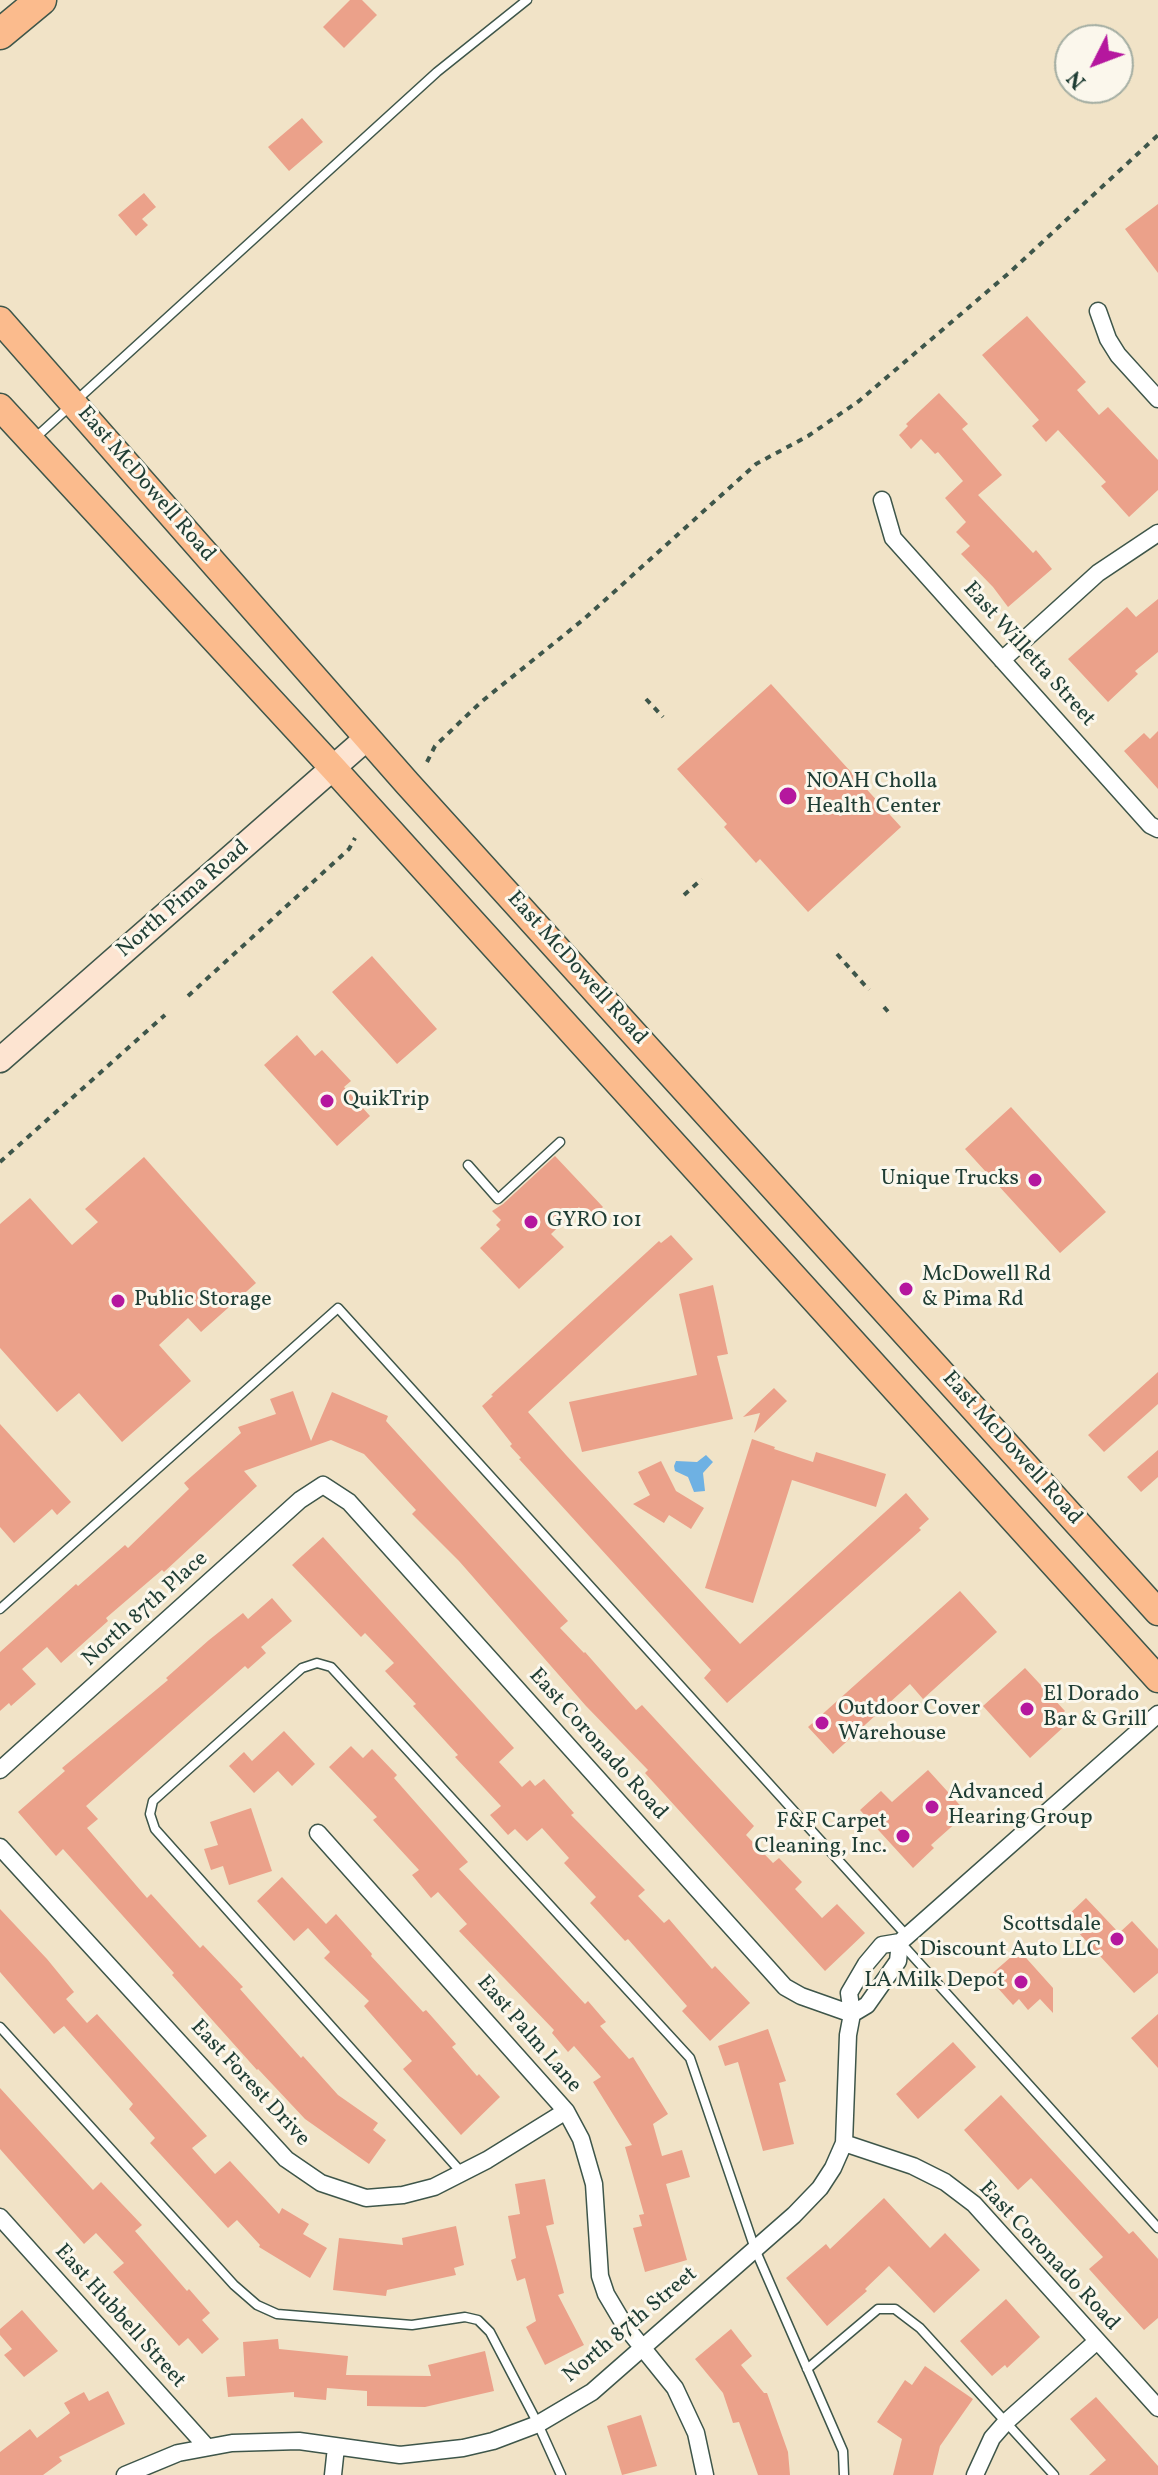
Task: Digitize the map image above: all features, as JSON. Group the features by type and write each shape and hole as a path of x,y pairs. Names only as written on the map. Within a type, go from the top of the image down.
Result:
{"highway":[{"path":"0,34 41,0"}],"main road":[{"name":"East McDowell Road","path":"0,320 367,738 1158,1612"},
{"name":"East McDowell Road","path":"0,407 333,768 1158,1679"},
{"name":"North Pima Road","path":"0,1060 367,738"},
{"path":"700,1174 735,1145"},
{"path":"995,1499 1028,1468"}],"street":[{"path":"1098,311 1108,339 1118,355 1158,399"},
{"name":"East Willetta Street","path":"882,500 893,538 1150,825 1158,829"},
{"path":"1002,660 1098,573 1158,533"},
{"name":"North 87th Place","path":"0,1770 300,1500 323,1485"},
{"name":"East Coronado Road","path":"323,1485 349,1502 785,1987 852,2014"},
{"name":"North 87th Street","path":"125,2475 178,2453 206,2446 270,2440 400,2455 427,2453 493,2441 538,2424 592,2392 794,2215 820,2188 844,2143 848,2035 852,2014 849,1993 866,1964 882,1945 903,1939 1158,1714"},
{"name":"East Palm Lane","path":"318,1833 566,2111 581,2139 594,2184 600,2276 606,2294 625,2326 675,2388 696,2433 705,2475"},
{"name":"East Forest Drive","path":"0,1847 286,2159 321,2183 366,2198 403,2195 434,2187 566,2111"},
{"name":"North 87th Street","path":"852,2014 867,2005 898,1961 903,1939"},
{"name":"East Coronado Road","path":"844,2143 913,2166 945,2182 974,2204 1158,2408"},
{"name":"East Hubbell Street","path":"0,2217 206,2446"},
{"path":"975,2475 992,2438 1006,2422 1097,2341"},
{"path":"333,2475 336,2447"}],"lane":[{"path":"31,442 437,72 527,0"},
{"path":"468,1165 498,1199 560,1142"},
{"path":"0,1609 338,1308 1158,2228"},
{"path":"462,2173 155,1829 150,1814 153,1801 302,1668 317,1663 331,1667 690,2058 755,2249 843,2451 844,2475"},
{"path":"0,2027 234,2285 257,2305 277,2314 412,2325 465,2317 478,2320 490,2332 561,2475"},
{"path":"807,2369 878,2309 895,2309 920,2328 1054,2475"}],"path":[{"path":"427,762 435,746 481,702 584,619 756,464 808,436 859,401 1009,273 1158,135"},
{"path":"646,699 663,717"},
{"path":"188,996 349,849 355,838"},
{"path":"684,895 702,879"},
{"path":"837,954 869,990"},
{"path":"884,1007 890,1014"},
{"path":"0,1162 165,1015"}],"water":[{"path":"706,1455 713,1462 703,1473 705,1491 694,1492 688,1477 675,1471 674,1466 676,1461 697,1462"}],"building":[{"path":"350,0 362,0 377,15 344,48 323,27"},
{"path":"302,118 323,142 289,171 268,147"},
{"path":"144,193 156,207 142,219 148,225 136,236 118,215"},
{"path":"1158,204 1158,273 1125,229"},
{"path":"1027,316 1086,382 1077,390 1099,415 1108,407 1158,460 1158,490 1129,517 1101,486 1106,482 1058,430 1046,442 1032,426 1039,420 982,355"},
{"path":"939,393 968,424 962,429 1002,475 978,495 1052,569 1008,607 961,554 970,546 956,532 966,522 945,498 963,481 938,452 935,454 921,439 911,449 899,435 908,426 906,424"},
{"path":"1158,599 1158,652 1135,671 1138,674 1108,702 1068,659 1127,607 1136,617"},
{"name":"NOAH Cholla Health Center","path":"771,684 901,827 808,912 760,859 756,863 724,827 727,824 677,769"},
{"path":"1158,731 1158,789 1124,751 1144,733 1150,739"},
{"name":"QuikTrip","path":"372,956 437,1029 397,1064 332,992"},
{"name":"QuikTrip","path":"297,1035 315,1056 322,1050 351,1081 344,1087 370,1116 337,1146 264,1065"},
{"name":"Unique Trucks","path":"1011,1107 1106,1212 1060,1253 965,1149"},
{"name":"GYRO 101","path":"555,1156 603,1207 590,1220 579,1207 551,1234 564,1247 519,1289 480,1248 500,1229 496,1225 501,1220 492,1211"},
{"name":"Public Storage","path":"144,1157 256,1283 201,1332 188,1318 159,1345 191,1381 122,1442 79,1393 57,1412 0,1348 0,1224 30,1198 72,1245 98,1222 85,1209"},
{"path":"671,1235 693,1259 528,1412 566,1455 740,1644 906,1493 929,1519 919,1528 921,1530 727,1703 704,1678 711,1670 519,1459 510,1446 512,1444 482,1406 659,1241 661,1243"},
{"path":"713,1285 728,1354 717,1356 733,1419 582,1452 569,1402 697,1375 679,1294"},
{"path":"1158,1372 1158,1404 1104,1452 1088,1435"},
{"path":"774,1388 787,1401 754,1433 760,1413 743,1417"},
{"path":"293,1391 311,1441 332,1392 388,1416 386,1421 568,1621 560,1628 636,1710 642,1705 754,1826 746,1835 773,1863 779,1858 802,1882 795,1889 822,1918 837,1904 865,1933 825,1971 645,1773 648,1770 586,1706 459,1561 412,1514 416,1510 364,1454 331,1440 244,1471 257,1486 164,1572 162,1570 106,1618 108,1621 61,1663 47,1647 22,1669 36,1684 11,1706 9,1703 0,1711 0,1652 76,1584 78,1586 125,1545 128,1548 189,1489 184,1483 241,1433 238,1427 276,1414 270,1399"},
{"path":"0,1424 71,1502 57,1515 52,1509 14,1543 0,1527"},
{"path":"752,1439 813,1462 816,1452 886,1474 876,1507 792,1480 753,1603 705,1588"},
{"path":"1158,1450 1158,1477 1141,1492 1127,1477"},
{"path":"661,1461 676,1491 704,1508 691,1529 669,1515 664,1523 633,1504 650,1495 638,1472"},
{"path":"323,1537 514,1748 499,1762 522,1787 530,1780 535,1786 544,1779 574,1813 571,1815 645,1890 638,1896 664,1923 669,1919 712,1969 715,1966 750,2003 710,2041 682,2011 687,2006 628,1939 625,1941 590,1903 596,1897 564,1863 569,1858 542,1828 527,1841 515,1829 508,1835 490,1815 501,1806 455,1757 458,1755 385,1671 394,1663 365,1633 361,1637 292,1565"},
{"path":"960,1591 997,1632 923,1699 910,1684 833,1754 808,1727"},
{"path":"272,1598 292,1621 261,1647 266,1653 248,1669 245,1666 86,1806 98,1819 87,1828 147,1898 151,1894 200,1948 203,1945 243,1987 240,1989 301,2058 303,2056 338,2095 378,2123 373,2130 386,2140 369,2164 305,2119 257,2070 63,1849 56,1856 18,1812 65,1771 62,1768 168,1680 166,1678 209,1640 243,1613 248,1619"},
{"name":"El Dorado Bar & Grill","path":"1025,1668 1065,1711 1063,1713 1070,1721 1030,1758 983,1706"},
{"path":"284,1731 315,1764 292,1786 278,1771 254,1793 229,1766 244,1752 252,1761"},
{"path":"351,1746 363,1758 372,1749 397,1775 394,1778 468,1862 459,1869 585,2004 588,2001 606,2022 600,2026 629,2059 633,2057 668,2114 653,2124 662,2156 682,2150 690,2177 666,2184 687,2260 645,2272 633,2228 642,2226 639,2215 644,2214 625,2147 632,2145 593,2082 601,2077 574,2046 568,2052 552,2033 554,2030 459,1931 467,1924 438,1892 431,1898 412,1875 419,1870 373,1820 377,1817 329,1767"},
{"path":"928,1770 967,1813 931,1845 934,1848 913,1868 860,1810 881,1791 892,1802"},
{"path":"251,1808 272,1871 229,1885 223,1866 211,1870 204,1849 218,1845 210,1822"},
{"path":"282,1877 326,1924 336,1914 371,1956 456,2044 452,2047 477,2076 479,2074 500,2097 461,2135 403,2069 412,2061 364,2006 369,2001 324,1958 330,1952 308,1928 294,1941 257,1901"},
{"name":"Scottsdale Discount Auto LLC","path":"1086,1898 1119,1933 1132,1921 1158,1949 1158,1973 1134,1993 1065,1918"},
{"path":"0,1909 74,1992 66,1999 87,2023 97,2014 207,2136 192,2148 215,2174 230,2161 279,2214 282,2208 309,2224 303,2234 327,2248 310,2278 259,2247 237,2220 228,2228 150,2143 155,2138 129,2109 133,2104 64,2026 54,2034 0,1972"},
{"name":"LA Milk Depot","path":"1019,1950 1053,1988 1053,2013 1040,1999 1028,2010 1019,1999 1013,2005 988,1977"},
{"path":"1158,2014 1158,2068 1131,2038"},
{"path":"768,2029 786,2081 779,2083 794,2144 763,2151 738,2062 725,2066 718,2046"},
{"path":"953,2042 976,2067 918,2119 896,2094"},
{"path":"0,2088 93,2190 101,2182 142,2225 135,2231 210,2313 202,2320 219,2339 202,2354 188,2338 179,2346 113,2272 124,2263 96,2233 84,2244 0,2149"},
{"path":"1001,2095 1129,2234 1133,2231 1158,2259 1158,2318 1144,2330 1089,2269 1103,2257 1031,2178 1018,2190 964,2130"},
{"path":"545,2179 554,2224 546,2226 564,2293 558,2295 584,2345 545,2365 526,2327 536,2321 525,2278 517,2281 511,2260 516,2258 508,2216 520,2214 515,2184"},
{"path":"884,2198 930,2248 945,2233 980,2270 934,2313 889,2266 865,2289 867,2291 827,2326 786,2278 826,2244 830,2249"},
{"path":"456,2226 464,2265 454,2268 456,2275 387,2290 386,2296 333,2290 339,2238 403,2245 402,2238"},
{"path":"1006,2299 1040,2337 1007,2368 1005,2365 992,2376 960,2341"},
{"path":"22,2310 58,2351 24,2377 4,2355 12,2349 0,2335 0,2329"},
{"path":"731,2329 752,2356 741,2365 767,2393 788,2452 790,2475 758,2475 739,2422 733,2423 723,2393 695,2359"},
{"path":"278,2339 279,2349 348,2356 346,2375 431,2376 428,2365 485,2351 494,2391 425,2407 367,2406 367,2391 327,2388 326,2400 294,2397 294,2392 228,2397 226,2377 245,2376 243,2342"},
{"path":"925,2366 973,2399 940,2446 933,2475 893,2475 902,2439 877,2422 905,2380 912,2385"},
{"path":"108,2391 125,2424 59,2457 62,2461 43,2475 0,2475 0,2452 30,2429 37,2438 70,2413 64,2403 84,2392 89,2401"},
{"path":"1096,2397 1158,2466 1158,2475 1089,2475 1106,2460 1070,2419"},
{"path":"641,2415 657,2466 622,2475 607,2426"}],"place":[{"name":"NOAH Cholla Health Center","path":"788,796"},
{"name":"QuikTrip","path":"327,1101"},
{"name":"Unique Trucks","path":"1035,1180"},
{"name":"GYRO 101","path":"531,1222"},
{"name":"McDowell Rd & Pima Rd","path":"906,1289"},
{"name":"Public Storage","path":"118,1301"},
{"name":"El Dorado Bar & Grill","path":"1027,1709"},
{"name":"Outdoor Cover Warehouse","path":"822,1723"},
{"name":"Advanced Hearing Group","path":"932,1807"},
{"name":"F&F Carpet Cleaning, Inc.","path":"903,1836"},
{"name":"Scottsdale Discount Auto LLC","path":"1117,1939"},
{"name":"LA Milk Depot","path":"1021,1982"}]}
